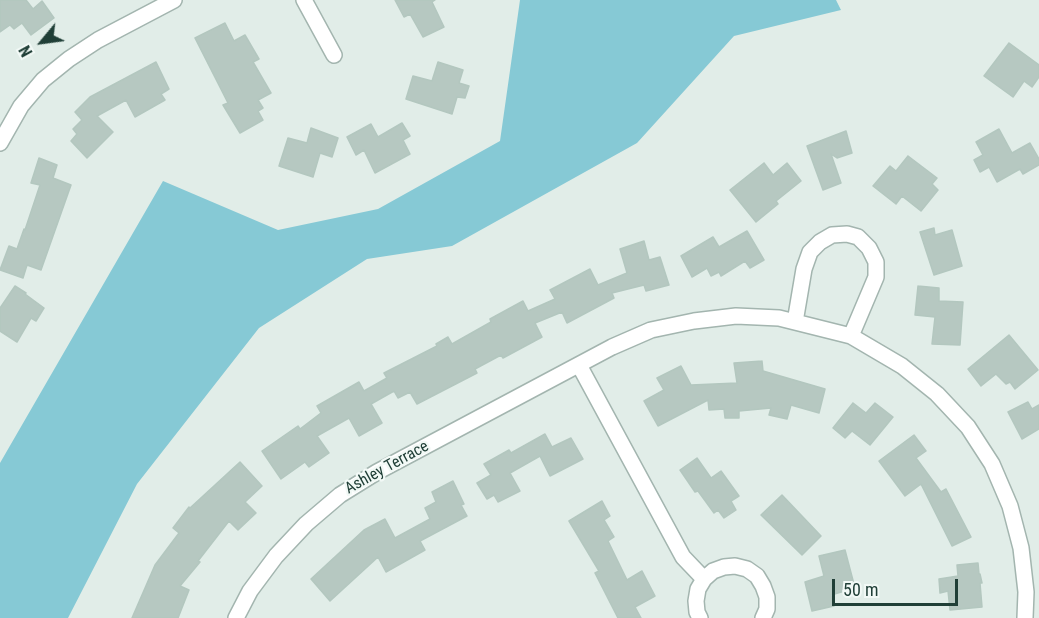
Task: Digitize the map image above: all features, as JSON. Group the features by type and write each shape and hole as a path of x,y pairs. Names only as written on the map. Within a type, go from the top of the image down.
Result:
{"street":[{"path":"0,143 21,106 43,80 69,58 174,0"},
{"path":"304,0 334,55"},
{"path":"795,322 804,269 810,252 832,235 847,234 858,237 869,248 876,262 876,277 851,336"},
{"name":"Ashley Terrace","path":"236,618 250,591 276,556 306,524 340,495 388,466 612,347 651,330 694,321 736,316 779,318 851,336 902,366 937,394 968,427 992,464 1010,506 1021,548 1026,592 1025,618"},
{"path":"579,365 683,557 704,579"},
{"path":"700,618 696,601 698,589 704,579 712,571 735,566 747,569 757,576 764,586 767,609 763,618"}],"water":[{"path":"520,0 836,0 841,10 734,36 637,143 452,246 367,259 259,328 137,484 68,618 0,618 0,463 163,181 278,230 378,209 500,141"}],"building":[{"path":"0,0 26,0 33,9 42,1 54,18 31,35 22,23 14,29 10,25 0,32"},
{"path":"395,0 435,0 432,2 444,27 423,37 410,14 404,17"},
{"path":"225,23 234,41 245,35 259,59 253,62 271,93 258,100 263,108 258,111 263,120 240,133 223,105 228,103 195,38"},
{"path":"1009,43 1039,65 1039,77 1032,87 1024,81 1013,97 984,76"},
{"path":"156,62 169,89 161,94 165,100 135,117 126,100 97,116 113,132 87,158 71,141 77,134 73,129 82,120 75,112 90,97"},
{"path":"438,62 463,70 459,83 469,86 465,98 457,97 452,114 406,99 413,76 432,81"},
{"path":"402,123 410,136 403,140 410,154 375,173 364,150 356,155 347,137 371,124 378,137"},
{"path":"311,128 338,138 332,157 320,153 313,177 279,166 288,138 307,143"},
{"path":"999,129 1012,153 1030,143 1039,159 1039,165 1023,174 1020,169 997,182 989,167 980,172 974,160 983,155 976,142"},
{"path":"846,131 852,153 837,158 831,154 841,183 823,190 807,146"},
{"path":"908,156 937,178 932,184 938,190 921,211 902,196 896,204 873,186 890,166 896,171"},
{"path":"39,158 57,165 53,178 71,185 41,270 27,265 23,278 0,270 9,246 17,249 25,230 40,185 31,183"},
{"path":"764,163 773,175 787,163 801,181 776,201 778,204 756,222 730,190"},
{"path":"934,228 935,235 952,230 962,266 934,275 920,232"},
{"path":"747,231 764,260 750,268 745,261 721,276 719,272 711,276 707,268 692,277 681,256 713,237 719,247"},
{"path":"644,241 649,260 660,257 669,285 646,291 644,285 612,293 614,298 567,323 562,312 535,323 542,337 503,358 501,355 475,369 477,373 417,404 410,392 398,398 394,391 371,404 382,423 359,436 349,418 317,436 329,453 309,467 305,462 281,479 262,451 298,426 300,429 321,413 317,406 359,382 364,391 387,378 384,373 437,346 436,344 448,337 452,344 523,301 528,311 555,299 550,290 590,269 598,285 627,273 620,249"},
{"path":"15,286 44,308 36,321 31,318 17,342 0,331 0,308"},
{"path":"918,286 939,288 939,301 963,302 960,345 932,344 935,317 915,315"},
{"path":"1009,335 1038,370 1015,389 1010,382 1006,384 996,374 981,386 968,369"},
{"path":"762,361 763,371 825,389 819,413 791,405 787,419 769,415 771,408 739,411 739,418 725,418 724,409 709,410 708,400 658,426 644,401 664,390 657,378 681,366 691,385 737,383 734,363"},
{"path":"1028,402 1032,409 1039,405 1039,429 1022,439 1008,412"},
{"path":"853,403 866,413 875,403 893,417 870,445 852,431 845,438 833,428"},
{"path":"545,434 552,447 571,438 583,459 550,476 540,456 510,473 520,491 498,502 494,495 487,499 477,483 491,475 484,464 509,450 511,453"},
{"path":"914,435 926,451 916,458 941,492 946,489 971,537 952,546 921,484 905,496 879,461"},
{"path":"697,458 711,478 721,471 739,496 731,501 736,510 724,518 718,510 714,513 698,491 695,492 680,470"},
{"path":"240,462 262,486 245,502 256,513 238,530 229,521 198,561 200,562 180,586 189,590 178,618 132,618 155,565 179,533 173,528 189,507"},
{"path":"453,481 467,516 420,541 425,550 386,572 378,557 330,601 311,579 364,530 385,519 395,538 430,519 425,508 436,502 432,492"},
{"path":"782,495 821,536 802,555 761,515"},
{"path":"602,501 610,516 604,520 614,537 608,541 627,580 642,571 655,596 635,607 641,618 618,618 595,573 599,571 569,521"},
{"path":"845,550 855,588 831,595 834,606 812,611 805,582 824,576 819,556"},
{"path":"978,563 982,583 980,583 982,607 950,610 948,591 940,593 939,579 958,576 957,565"}]}
